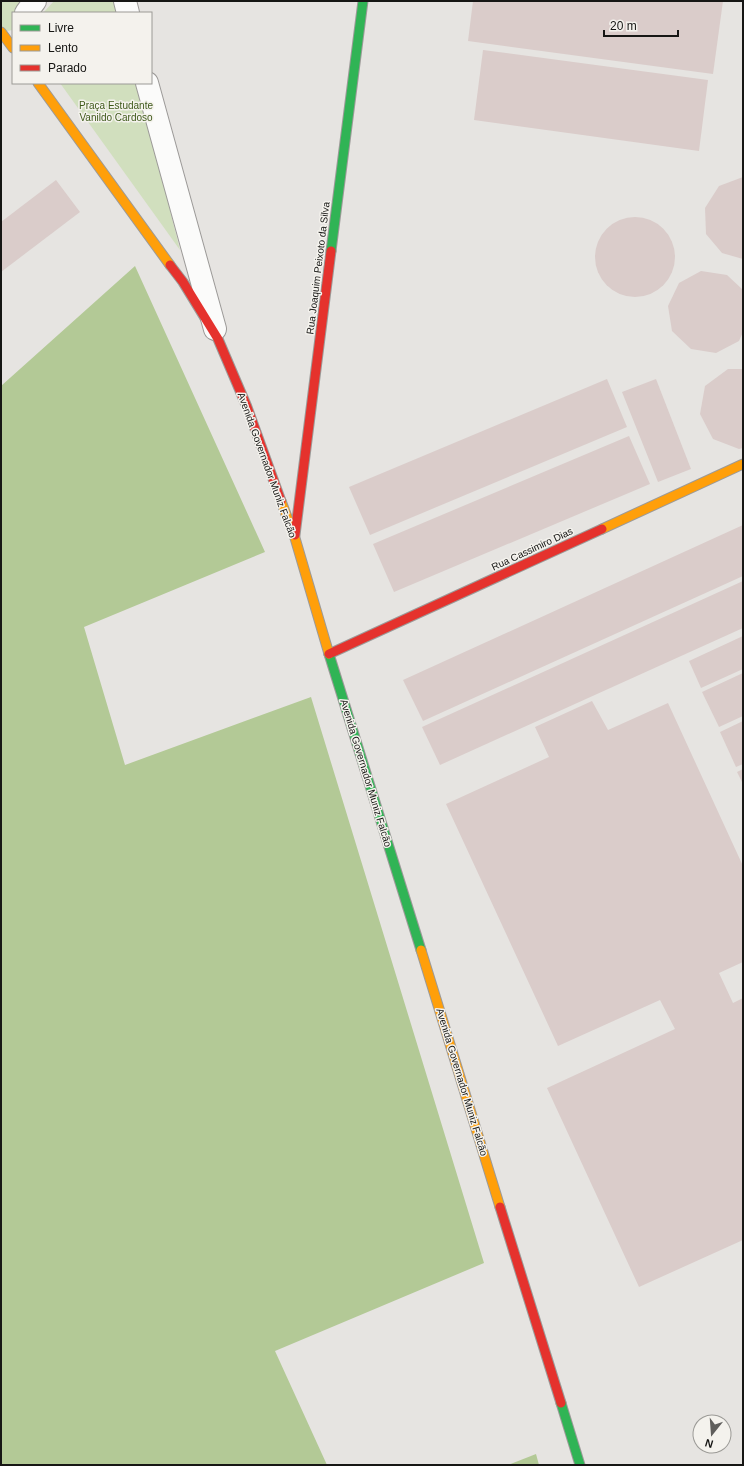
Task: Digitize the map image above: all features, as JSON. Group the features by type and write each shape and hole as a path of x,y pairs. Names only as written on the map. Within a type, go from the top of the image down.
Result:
{"street":[{"path":"27,12 35,1"},
{"path":"125,1 128,12"},
{"name":"Rua Joaquim Peixoto da Silva","path":"295,538 363,1"},
{"path":"39,84 183,282 218,339"},
{"name":"Avenida Governador Muniz Falcão","path":"148,84 218,339 247,407 295,538 329,654 580,1465"},
{"name":"Rua Cassimiro Dias","path":"329,654 743,464"}],"green space":[{"path":"1,1 35,1 27,12 12,12 12,30 1,32"},
{"path":"54,1 117,1 120,12 44,12"},
{"name":"Praça Estudante Vanildo Cardoso","path":"61,84 138,84 180,250"},
{"path":"135,266 265,552 84,627 125,765 311,697 484,1263 275,1351 327,1465 1,1465 1,386"},
{"path":"536,1454 539,1465 508,1465"}],"building":[{"path":"473,1 723,1 713,74 468,41"},
{"path":"483,50 708,80 699,151 474,120"},
{"path":"743,177 743,259 722,253 706,234 705,208 719,186"},
{"path":"56,180 80,212 1,272 1,222"},
{"path":"635,217 650,220 663,229 672,242 675,257 672,272 663,285 650,294 635,297 620,294 607,285 598,272 595,257 598,242 607,229 620,220"},
{"path":"701,271 727,275 743,290 743,332 739,341 716,353 691,349 672,331 668,306 679,283"},
{"path":"728,369 743,369 743,448 739,449 713,439 700,414 705,386"},
{"path":"607,379 627,427 370,535 349,487"},
{"path":"656,379 691,469 658,482 622,392"},
{"path":"629,436 650,484 394,592 373,544"},
{"path":"743,525 743,576 423,721 403,680"},
{"path":"743,581 743,628 440,765 422,727"},
{"path":"743,636 743,669 701,688 689,661"},
{"path":"743,673 743,716 719,727 702,692"},
{"path":"592,701 608,730 668,703 743,866 743,962 719,973 733,1003 743,998 743,1240 639,1287 547,1088 675,1029 660,1000 558,1046 446,804 549,757 535,727"},
{"path":"743,721 743,764 736,767 720,732"},
{"path":"743,769 743,784 737,772"}],"traffic: fast":[{"path":"331,251 363,1"},
{"path":"329,654 421,950"},
{"path":"561,1403 580,1465"}],"traffic: slow":[{"path":"1,32 12,47"},
{"path":"39,84 170,265"},
{"path":"602,529 743,464"},
{"path":"281,501 295,538 329,654"},
{"path":"421,950 500,1207"}],"traffic: jam":[{"path":"295,535 331,251"},
{"path":"170,265 183,282 218,339 247,407 281,501"},
{"path":"329,654 602,529"},
{"path":"500,1207 561,1403"}]}
